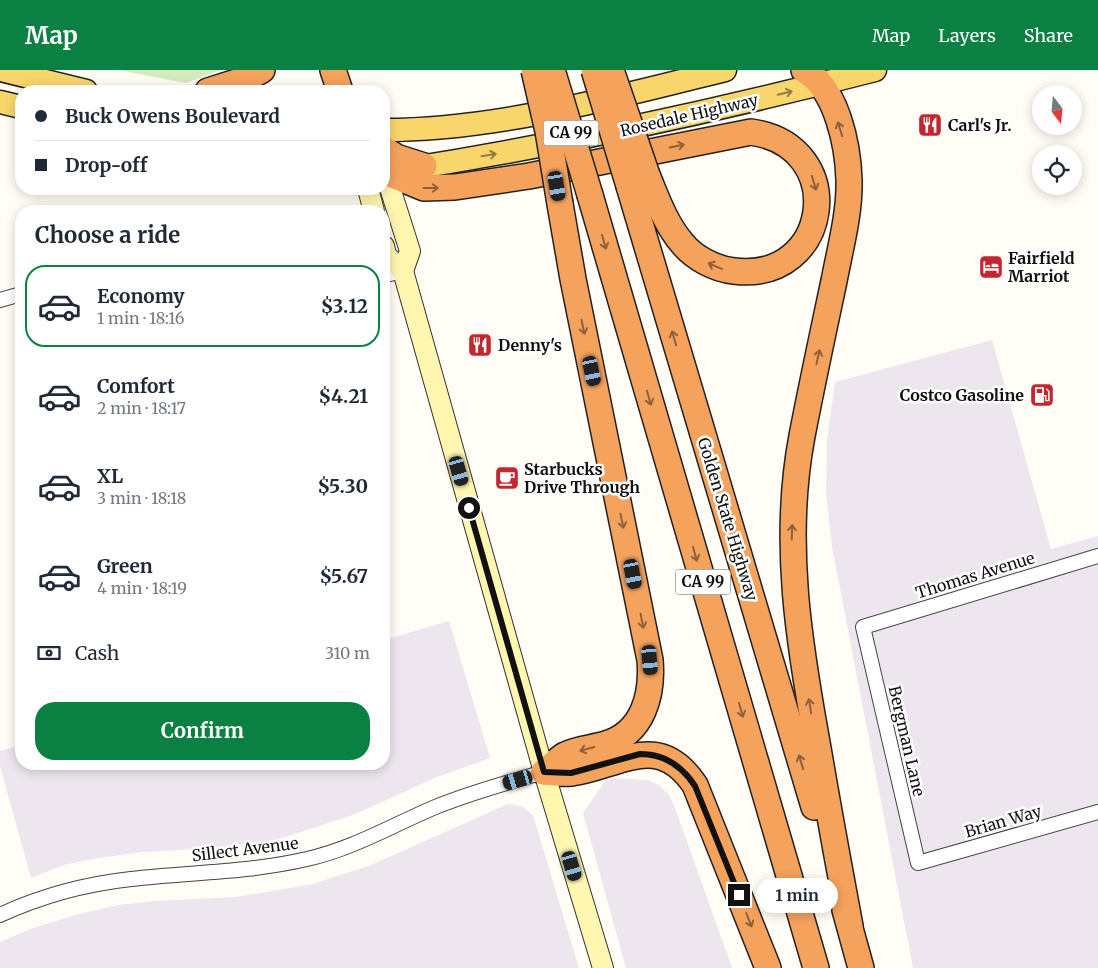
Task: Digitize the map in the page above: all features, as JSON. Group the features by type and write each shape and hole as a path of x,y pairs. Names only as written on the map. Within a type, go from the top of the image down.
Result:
{"highway":[{"path":"227,85 246,79 262,70"},
{"path":"333,70 338,85"},
{"path":"534,70 548,131 573,280 648,651 650,689 638,721 629,732 607,744 566,755 544,772"},
{"name":"CA 99","path":"552,70 816,968"},
{"name":"Golden State Highway","path":"594,70 638,181 861,968"},
{"path":"390,166 424,188 455,187 529,176 751,132 768,134 790,146 808,166 817,190 818,204 814,226 809,237 783,262 755,272 725,270 698,257 682,244 660,209 638,181 611,70"},
{"path":"813,77 832,102 846,149 849,182 837,263 800,444 793,506 792,542 797,620 811,711 850,926"},
{"path":"390,161 406,161 424,166"},
{"path":"544,772 571,773 640,754 660,756 684,771 695,786 768,968"}],"main road":[{"path":"1,70 58,85"},
{"path":"390,154 420,128 523,115 726,70"},
{"name":"Rosedale Highway","path":"424,166 596,135 813,77 875,70"},
{"path":"0,102 15,106"},
{"path":"390,186 410,250 393,272 603,968"}],"street":[{"path":"0,300 15,296"},
{"name":"Thomas Avenue","path":"863,627 1098,556"},
{"name":"Bergman Lane","path":"863,627 918,863"},
{"name":"Sillect Avenue","path":"0,915 54,895 91,885 130,879 233,872 310,859 356,843 455,799 544,772"},
{"name":"Brian Way","path":"918,863 1098,812"}],"shaded area":[{"path":"992,340 1051,549 1098,536 1098,968 913,968 832,547 826,494 827,440 835,382"},
{"path":"449,621 490,758 437,777 353,815 279,839 217,848 143,852 98,858 64,865 31,878 0,766 0,751 15,747 15,770 390,770 390,638"},
{"path":"613,778 647,780 659,785 668,794 674,805 732,968 626,968 583,813 605,781"},
{"path":"508,804 523,807 533,815 579,968 0,968 0,942 33,928 75,915 118,905 236,897 313,884 371,865"}],"green space":[{"path":"118,70 221,70 186,83"}],"place":[{"name":"Carl's Jr.","path":"930,125"},
{"name":"Fairfield Marriot","path":"991,267"},
{"name":"Denny's","path":"480,345"},
{"name":"Costco Gasoline","path":"1042,395"},
{"name":"Starbucks Drive Through","path":"507,478"}],"route":[{"path":"469,508 544,772 571,773 640,754 660,756 676,765 684,771 695,786 739,895"}]}
